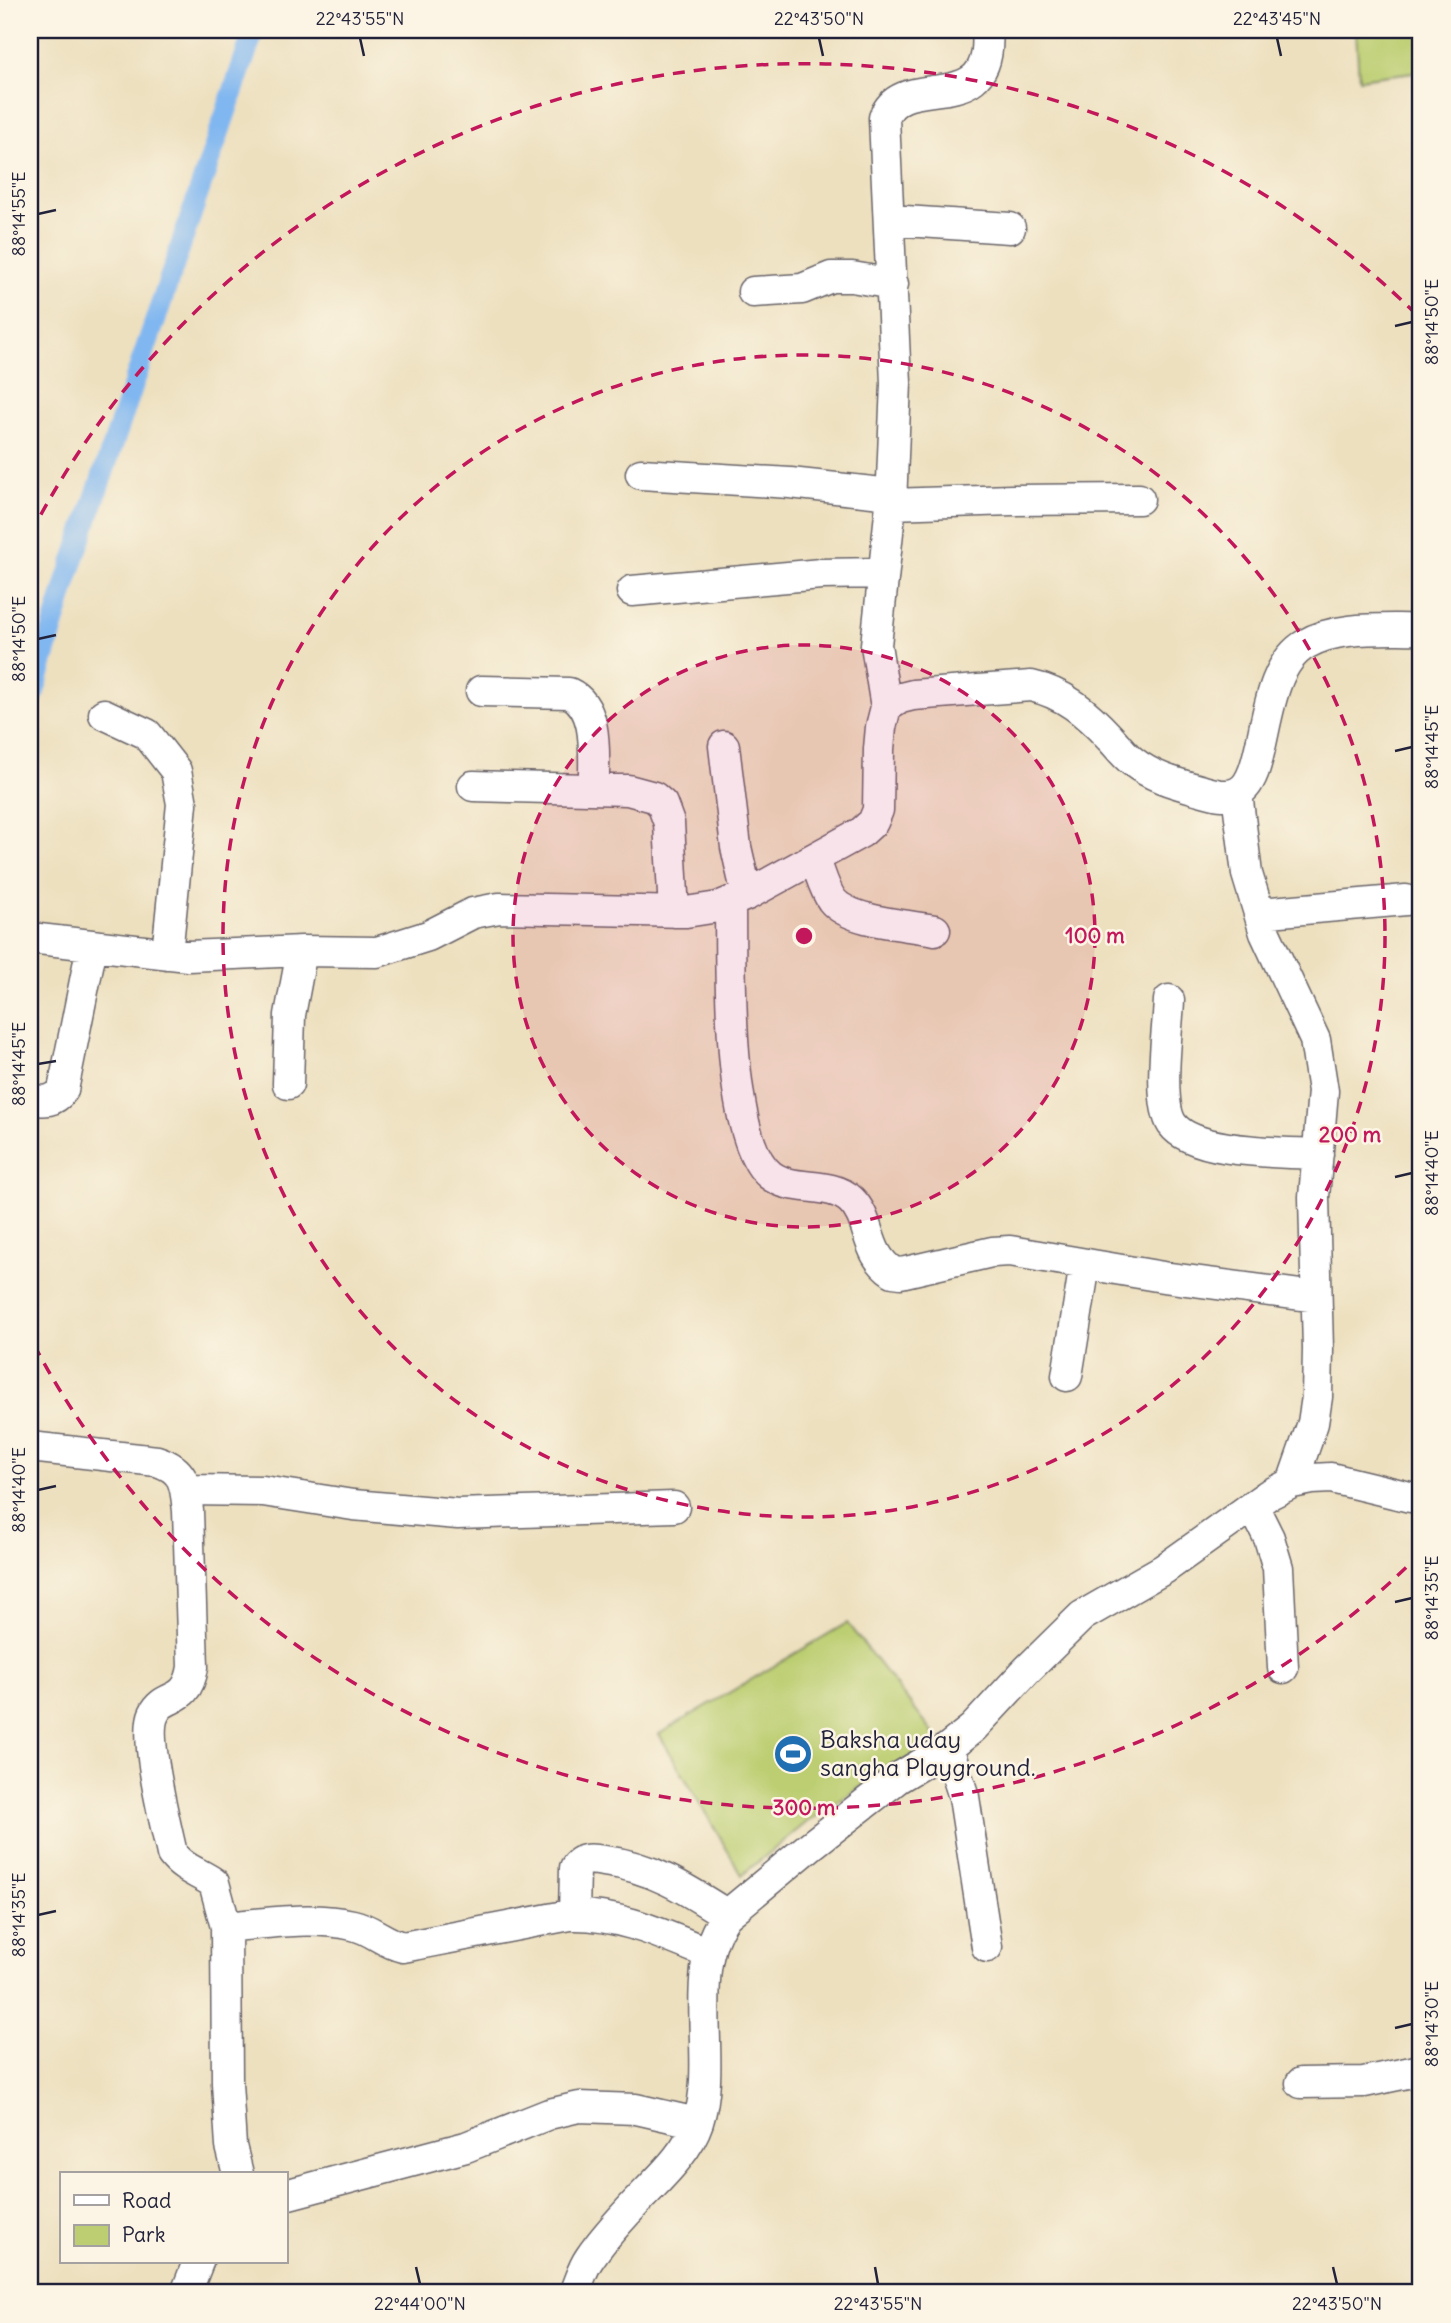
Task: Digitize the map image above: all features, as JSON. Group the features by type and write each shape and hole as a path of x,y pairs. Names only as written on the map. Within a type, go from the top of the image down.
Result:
{"street":[{"path":"30,938 188,956 302,951 377,952 428,936 473,913 499,908 686,912 738,899 815,859 862,832 873,822 878,810 880,738 886,707 876,645 891,499 896,383 884,118 888,108 897,100 955,88 970,82 981,73 989,49 987,30"},
{"path":"890,220 1010,228"},
{"path":"753,292 802,289 831,277 852,277 892,284"},
{"path":"641,474 790,483 891,499 1139,499"},
{"path":"632,590 821,574 883,573"},
{"path":"886,707 901,698 913,695 1031,686 1048,690 1090,716 1131,761 1164,780 1217,795 1237,793 1248,784 1255,771 1271,695 1280,673 1294,652 1313,640 1336,634 1371,629 1421,629"},
{"path":"481,691 569,693 576,696 585,709 592,729 594,789"},
{"path":"104,714 147,734 176,771 182,804 167,954"},
{"path":"723,746 736,847 738,899 731,984 739,1095 753,1148 768,1173 787,1182 836,1191 850,1199 858,1208 877,1258 893,1272 901,1273 992,1252 1010,1251 1163,1277 1316,1297"},
{"path":"473,786 628,790 654,797 662,804 669,822 674,912"},
{"path":"1237,793 1247,874 1270,945 1315,1040 1323,1091 1314,1197 1317,1397 1312,1423 1292,1483"},
{"path":"815,859 830,896 845,910 872,919 935,930"},
{"path":"1259,913 1406,900"},
{"path":"30,1099 48,1101 57,1098 63,1090 92,946"},
{"path":"288,1084 290,1015 302,951"},
{"path":"1169,1000 1164,1091 1171,1122 1178,1130 1193,1139 1227,1149 1318,1154"},
{"path":"1067,1376 1086,1264"},
{"path":"30,1447 157,1461 170,1465 181,1476 186,1490 193,1667 191,1682 183,1692 155,1710 150,1723 172,1854 180,1865 214,1883 226,1927 227,2084 231,2146 238,2172"},
{"path":"574,2293 588,2260 683,2149 697,2123 705,2087 708,1953 718,1927 727,1915 779,1870 898,1778 948,1748 974,1728 1026,1671 1082,1616 1164,1569 1268,1495 1292,1483 1331,1478 1410,1497 1421,1497"},
{"path":"186,1490 263,1491 353,1505 458,1514 674,1507"},
{"path":"1253,1506 1269,1538 1278,1568 1283,1668"},
{"path":"948,1748 964,1797 987,1947"},
{"path":"574,1915 575,1868 583,1861 592,1859 639,1867 666,1878 727,1915"},
{"path":"226,1927 277,1922 329,1922 355,1925 371,1931 389,1944 403,1947 574,1915 642,1926 708,1953"},
{"path":"1301,2083 1364,2082 1421,2070"},
{"path":"287,2193 466,2147 549,2114 579,2108 636,2109 697,2123"},
{"path":"186,2293 197,2264"}],"green space":[{"path":"1356,30 1421,30 1421,71 1359,79"},
{"name":"Baksha uday sangha Playground.","path":"847,1623 940,1742 891,1767 806,1823 742,1875 659,1734"}],"waterway":[{"path":"30,706 69,574 254,30"}],"place":[{"name":"Baksha uday sangha Playground.","path":"793,1754"}]}
